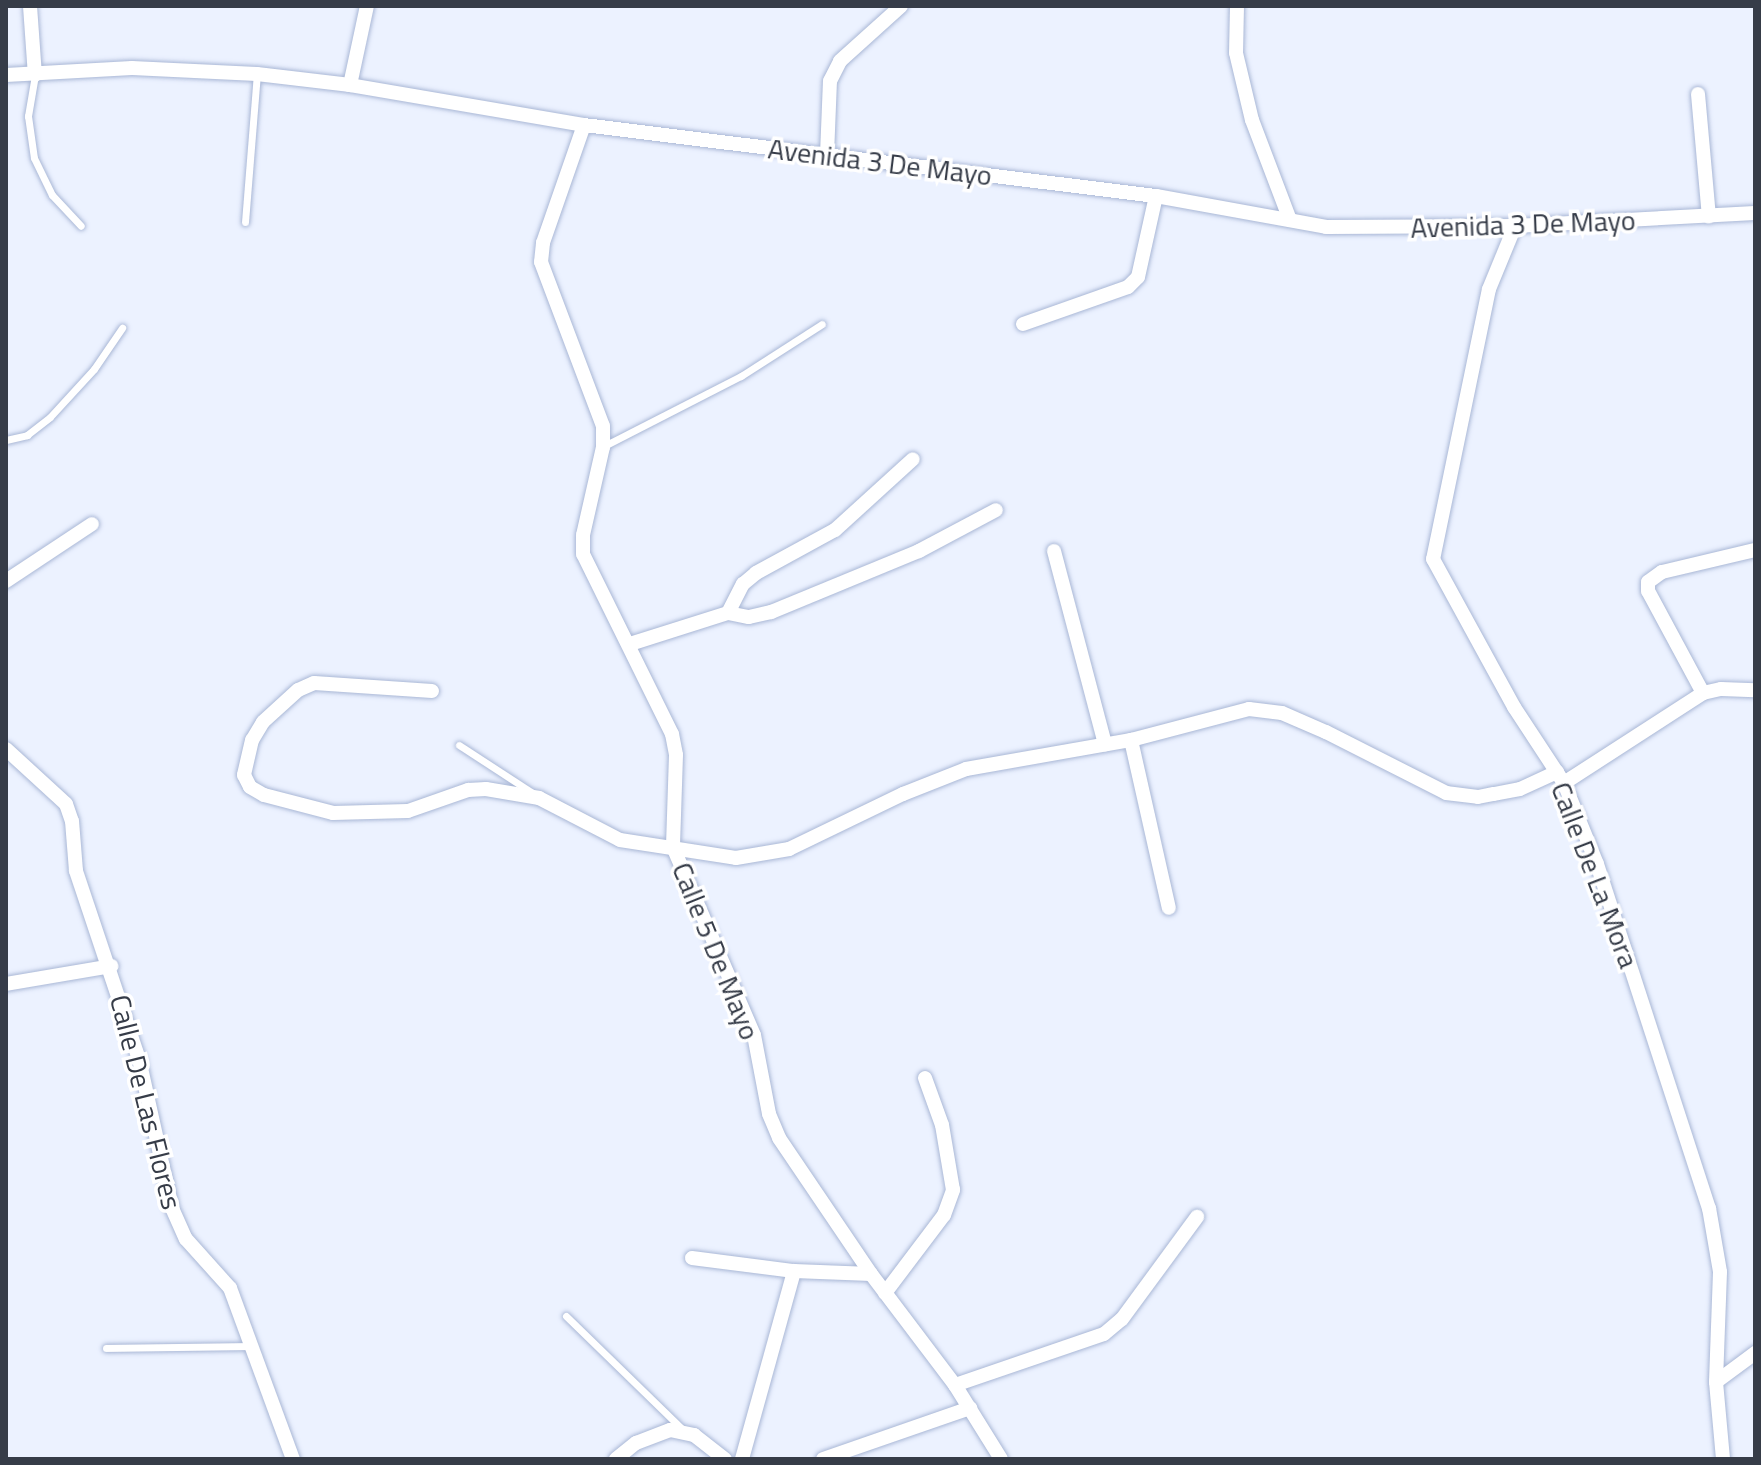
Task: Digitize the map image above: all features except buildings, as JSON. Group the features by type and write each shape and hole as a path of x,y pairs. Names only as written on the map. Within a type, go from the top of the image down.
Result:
{"street":[{"path":"30,6 35,75"},
{"path":"350,85 367,6"},
{"path":"827,155 830,81 840,61 901,6"},
{"path":"1237,6 1236,53 1252,120 1290,220"},
{"name":"Avenida 3 De Mayo","path":"6,75 132,68 257,74 350,85 584,125 1156,196 1326,227 1515,226 1755,213"},
{"path":"1698,94 1709,217"},
{"name":"Calle 5 De Mayo","path":"584,125 543,243 541,262 603,426 603,447 583,535 583,554 672,734 676,755 673,847 754,1035 769,1114 779,1138 871,1274 955,1385 1001,1459"},
{"path":"1023,324 1128,287 1138,277 1156,196"},
{"name":"Calle De La Mora","path":"1515,226 1489,289 1433,559 1514,707 1560,778 1597,864 1709,1208 1720,1272 1716,1382 1723,1459"},
{"path":"728,613 743,584 756,573 835,530 913,459"},
{"path":"630,644 728,613 749,617 771,612 919,551 996,510"},
{"path":"6,581 92,524"},
{"path":"1703,693 1648,591 1648,582 1662,572 1755,550"},
{"path":"1054,551 1105,744"},
{"path":"432,691 314,683 298,690 263,722 252,740 244,775 250,787 264,795 333,813 408,811 468,790 486,789 539,798 620,840 736,858 764,856 828,834 903,794 966,769 1131,740 1260,708 1326,732 1446,793 1478,797 1560,778 1703,693 1721,689 1755,690"},
{"path":"1131,740 1169,908"},
{"name":"Calle De Las Flores","path":"6,749 66,804 72,821 76,871 111,966 139,1059 172,1208 186,1239 230,1288 293,1459"},
{"path":"6,984 111,966"},
{"path":"885,1293 944,1215 953,1190 945,1137 925,1078"},
{"path":"955,1385 1104,1334 1122,1319 1197,1217"},
{"path":"692,1258 794,1271 871,1274"},
{"path":"742,1459 794,1271"},
{"path":"1716,1382 1755,1353"},
{"path":"823,1459 970,1408"},
{"path":"616,1459 654,1434 683,1430 725,1459"}],"lane":[{"path":"245,222 257,74"},
{"path":"35,75 28,116 34,158 52,195 81,226"},
{"path":"603,447 741,376 822,324"},
{"path":"6,440 27,435 50,417 94,369 122,328"},
{"path":"459,745 539,798"},
{"path":"566,1316 683,1430"},
{"path":"106,1348 249,1346"}]}
